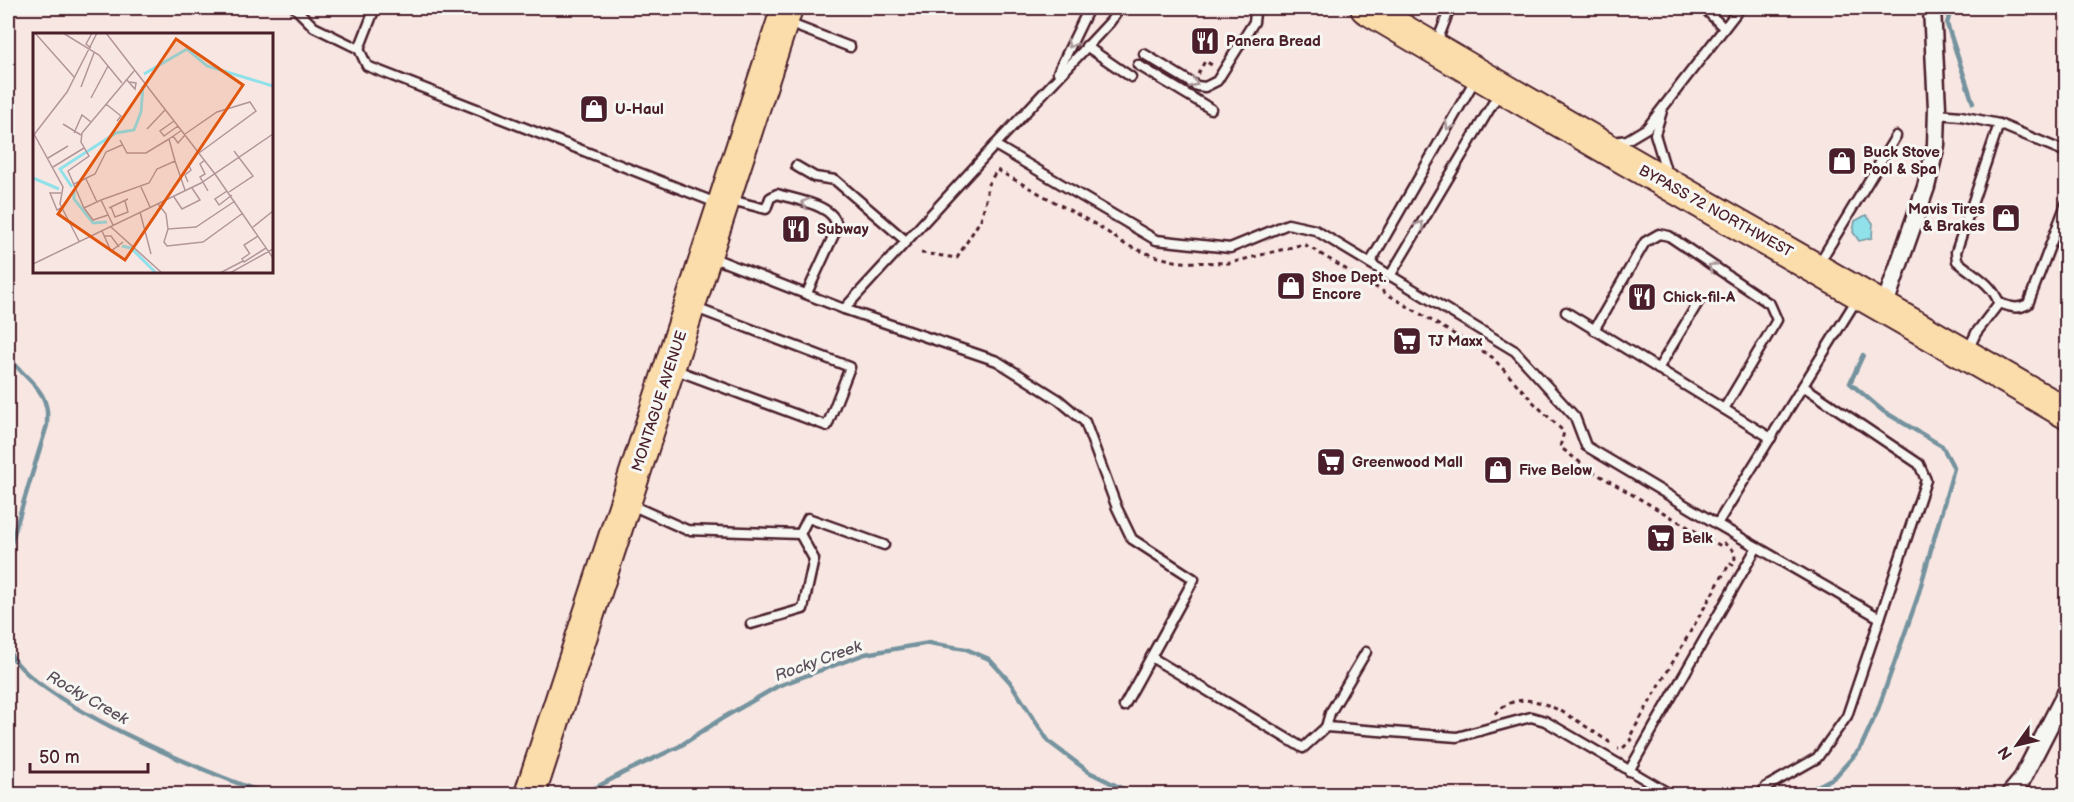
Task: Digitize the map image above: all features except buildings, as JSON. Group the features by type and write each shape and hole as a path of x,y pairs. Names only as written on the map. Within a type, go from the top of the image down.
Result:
{"highway":[{"name":"BYPASS 72 NORTHWEST","path":"1366,8 1598,145 2067,413"},
{"name":"MONTAGUE AVENUE","path":"530,795 785,14"}],"street":[{"path":"1872,300 1932,167 1936,145 1937,114 1932,8"},
{"path":"2010,795 2021,780 2067,693"}],"lane":[{"path":"295,8 314,27 359,49 367,66 723,202 766,209 770,198 777,194 828,210 837,221 837,228 807,293"},
{"path":"359,49 375,8"},
{"path":"1053,81 1089,8"},
{"path":"844,309 1110,22 1120,8"},
{"path":"1435,49 1450,8"},
{"path":"1704,8 1724,28"},
{"path":"1598,145 1627,140 1647,128 1740,8"},
{"path":"1144,54 1197,86 1205,87 1217,81 1251,26 1255,13"},
{"path":"785,14 850,47"},
{"path":"1086,46 1131,77"},
{"path":"1138,65 1211,109"},
{"path":"1370,263 1490,82"},
{"path":"1390,276 1490,82"},
{"path":"1664,105 1655,134 1670,185"},
{"path":"1937,114 2000,124 2067,152"},
{"path":"2000,124 1956,252 1957,261 1984,281 1995,292 1999,303 2012,308 2021,308 2028,304 2067,204"},
{"path":"1816,268 1896,136"},
{"path":"994,145 1156,240 1230,248 1288,224 1315,230 1515,351 1575,417 1586,446 1880,618"},
{"path":"796,166 815,177 836,180 906,241"},
{"path":"1594,330 1645,242 1659,234 1669,236 1770,304 1777,320 1724,409"},
{"path":"706,255 844,309 997,361 1059,400 1086,422 1117,508 1131,539 1194,579 1124,706"},
{"path":"1717,524 1803,386 1872,300"},
{"path":"1658,369 1700,302"},
{"path":"1966,355 1976,333 1999,303"},
{"path":"670,367 827,426 849,367 690,306"},
{"path":"1566,312 1771,438"},
{"path":"1761,795 1766,787 1817,758 1847,716 1926,480 1919,464 1803,386"},
{"path":"626,502 687,530 800,534"},
{"path":"800,534 808,518 884,545"},
{"path":"751,624 803,609 814,559 800,534"},
{"path":"1629,771 1757,548"},
{"path":"1151,657 1303,748 1326,727 1330,713 1366,652"},
{"path":"1326,727 1457,737 1531,717 1545,721 1670,795"}],"path":[{"path":"1212,84 1198,74 1205,61 1213,66 1214,64"},
{"path":"921,253 957,258 981,219 987,186 998,170 1100,227 1126,245 1154,256 1179,262 1230,263 1304,244 1492,357 1564,432 1560,447 1600,476 1721,546 1724,543 1734,551 1733,565 1730,563 1629,738 1631,740 1622,749 1610,747 1611,743 1556,708 1533,701 1522,699 1512,702 1502,707 1492,718"}],"water":[{"path":"1866,215 1873,223 1872,238 1859,241 1853,232 1855,221"}],"waterway":[{"path":"1951,8 1947,24 1973,103"},
{"name":"Rocky Creek","path":"8,296 8,303"},
{"name":"Rocky Creek","path":"8,355 40,392 44,399 47,416 47,425 8,553"},
{"path":"1803,794 1835,777 1860,749 1877,712 1917,599 1954,468 1942,446 1883,411 1850,383 1863,355"},
{"name":"Rocky Creek","path":"584,794 680,746 778,686 865,654 929,643 966,649 989,659 1010,682 1049,742 1089,772 1133,794"},
{"name":"Rocky Creek","path":"8,649 23,669 49,690 84,712 166,753 267,794"}],"place":[{"name":"Panera Bread","path":"1205,41"},
{"name":"U-Haul","path":"594,109"},
{"name":"Buck Stove Pool & Spa","path":"1842,161"},
{"name":"Mavis Tires & Brakes","path":"2006,218"},
{"name":"Subway","path":"796,229"},
{"name":"Shoe Dept. Encore","path":"1291,286"},
{"name":"Chick-fil-A","path":"1642,297"},
{"name":"TJ Maxx","path":"1407,341"},
{"name":"Greenwood Mall","path":"1331,462"},
{"name":"Five Below","path":"1498,470"},
{"name":"Belk","path":"1661,538"}]}
